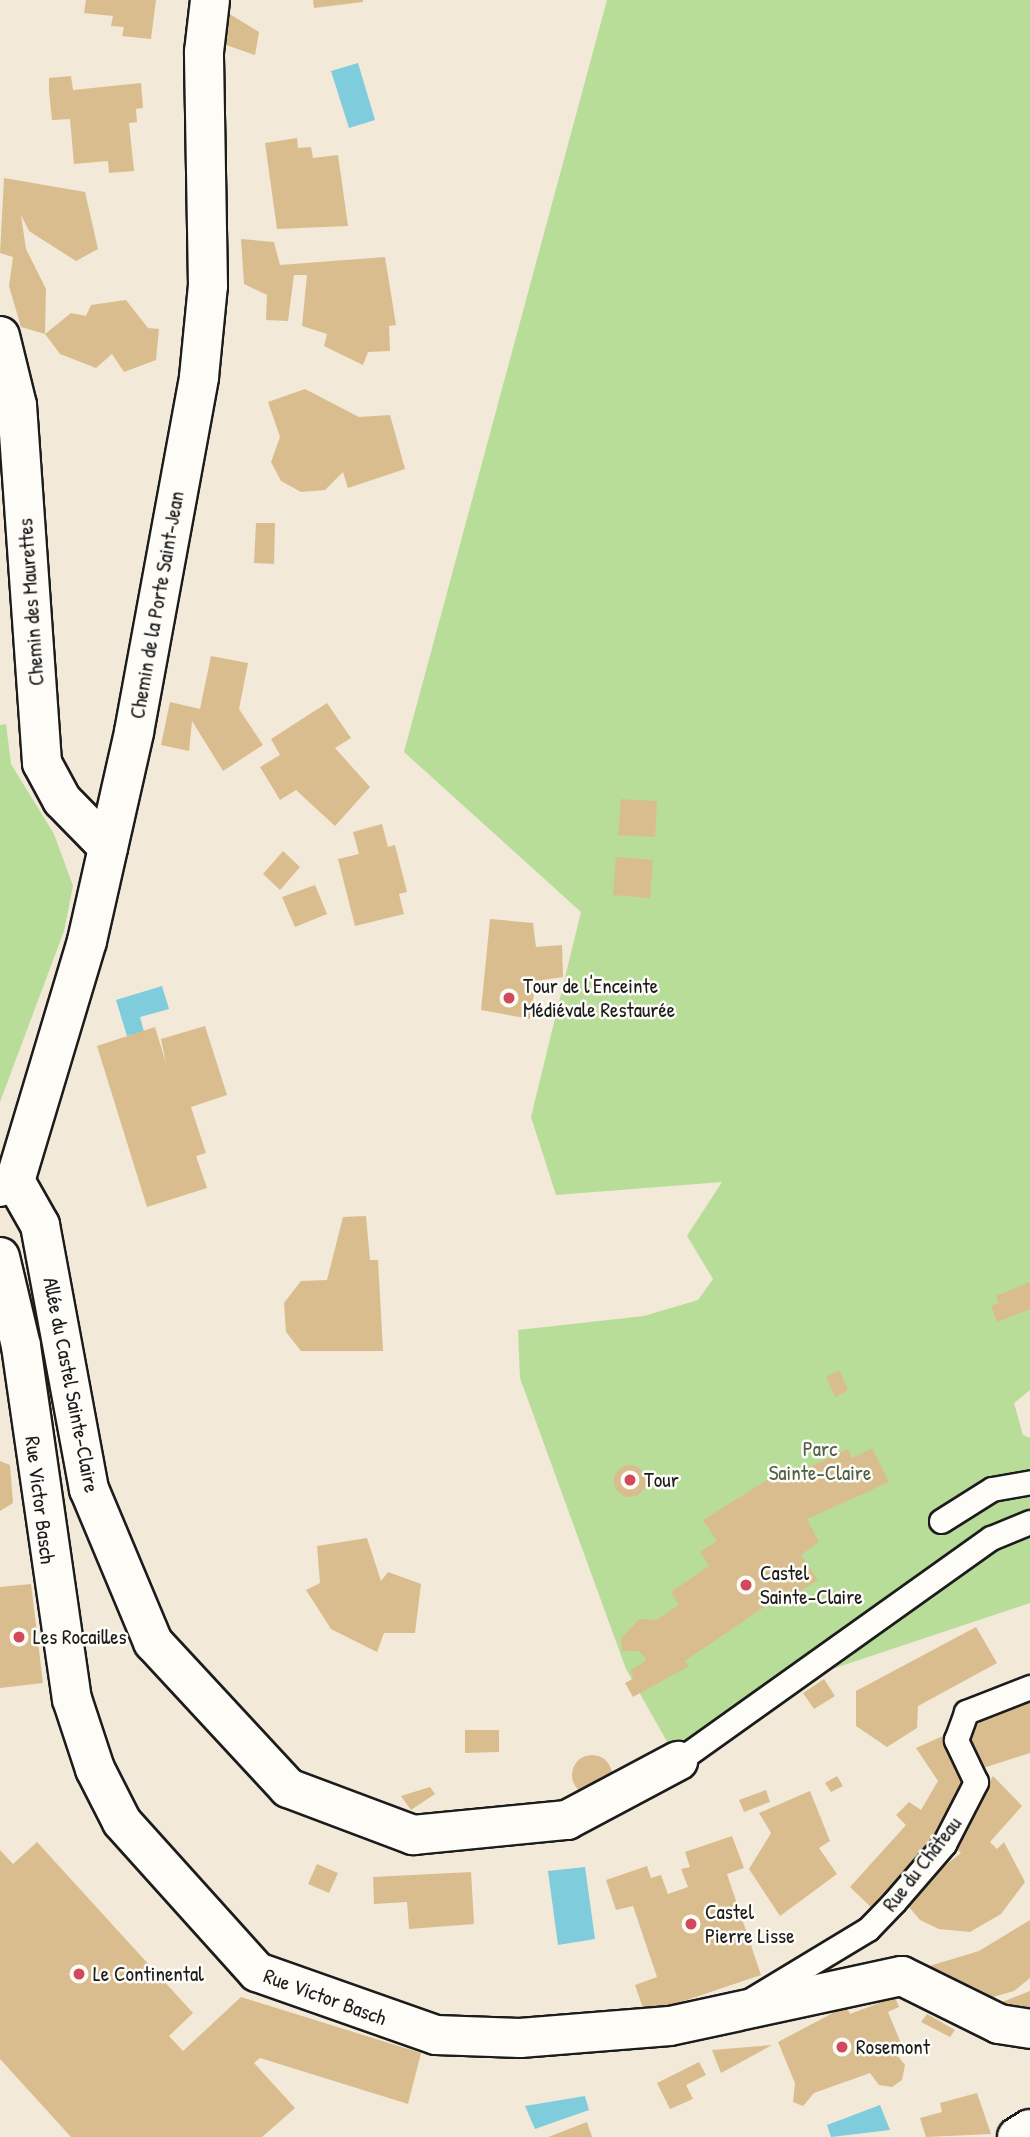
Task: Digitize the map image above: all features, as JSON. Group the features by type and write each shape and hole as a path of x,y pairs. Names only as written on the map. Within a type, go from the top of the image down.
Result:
{"street":[{"name":"Chemin de la Porte Saint-Jean","path":"8,1184 87,941 200,377 208,286 204,52 210,0"},
{"name":"Chemin des Maurettes","path":"0,336 17,405 42,763 62,800 108,846"},
{"name":"Allée du Castel Sainte-Claire","path":"8,1184 40,1224 89,1489 153,1642 288,1788 413,1835 567,1821 678,1761"},
{"name":"Rue Victor Basch","path":"0,1256 21,1346 72,1699 95,1769 122,1822 202,1917 257,1972 436,2035 604,2034 738,2016 902,1976 999,2024 1030,2029"},
{"path":"1017,2137 1030,2129"}],"lane":[{"path":"941,1521 992,1489 1030,1482"},
{"path":"678,1761 991,1538 1030,1522"},
{"name":"Rue du Château","path":"738,2016 752,1995 868,1929 894,1902 944,1843 976,1782 956,1740 966,1712 1030,1688"}],"green space":[{"name":"Parc Sainte-Claire","path":"607,0 1030,0 1030,1390 1014,1403 1023,1435 1030,1438 1030,1603 820,1673 678,1761 626,1669 520,1378 518,1330 644,1316 698,1300 713,1279 687,1236 722,1182 556,1195 531,1117 581,912 404,752"},
{"path":"6,724 11,764 54,834 73,886 64,931 0,1102 0,725"}],"water":[{"path":"358,63 375,120 349,128 331,71"},
{"path":"162,986 169,1009 140,1017 144,1032 127,1036 116,1000"},
{"path":"585,1867 595,1939 558,1945 548,1871"},
{"path":"585,2096 589,2110 535,2129 525,2106"},
{"path":"880,2105 890,2130 831,2137 827,2125"}],"building":[{"path":"86,0 156,0 151,39 122,36 124,27 111,26 113,16 84,13"},
{"path":"313,0 363,0 363,2 314,8"},
{"path":"228,13 259,32 255,55 226,45"},
{"path":"71,76 73,90 141,83 143,108 136,109 137,122 129,123 134,171 109,173 108,161 74,164 70,119 52,120 49,91 49,78"},
{"path":"297,138 298,148 311,147 313,158 338,155 348,226 277,229 265,143"},
{"path":"4,178 85,192 98,249 76,261 29,231 21,215 26,249 46,289 45,334 21,327 9,286 13,257 0,253"},
{"path":"241,239 274,242 280,265 385,257 396,325 389,326 390,351 368,352 363,365 324,346 327,334 302,326 307,275 294,275 288,321 266,320 267,295 244,284"},
{"path":"126,300 148,328 159,329 156,360 124,372 112,354 96,368 60,354 45,334 71,313 86,316 91,305"},
{"path":"305,389 359,417 390,415 405,469 348,488 343,472 325,490 301,492 281,481 271,462 280,437 268,402"},
{"path":"256,523 275,523 274,564 254,563"},
{"path":"211,656 248,663 239,709 263,745 223,771 192,721 189,751 161,745 170,702 200,709"},
{"path":"327,703 351,738 335,748 370,787 335,826 296,790 280,800 260,767 280,755 271,739"},
{"path":"621,799 657,801 655,837 618,835"},
{"path":"382,824 388,847 395,845 407,892 399,894 404,914 355,926 338,859 359,854 353,832"},
{"path":"283,851 300,867 280,890 263,874"},
{"path":"616,857 653,860 650,898 613,895"},
{"path":"315,885 327,914 295,927 282,897"},
{"path":"490,919 533,923 536,947 562,945 563,977 536,981 530,1019 481,1010"},
{"path":"205,1026 227,1095 191,1107 206,1153 196,1156 207,1188 147,1207 97,1046 155,1027 166,1063 161,1039"},
{"path":"366,1216 370,1260 378,1260 383,1351 301,1351 286,1332 284,1303 301,1281 327,1280 343,1217"},
{"path":"1030,1282 1030,1309 997,1322 991,1306 999,1303 996,1296"},
{"path":"839,1370 848,1390 835,1397 826,1377"},
{"name":"Castel Sainte-Claire","path":"872,1448 889,1482 807,1519 819,1542 801,1555 818,1580 793,1596 789,1590 685,1661 689,1666 633,1697 625,1683 634,1678 630,1671 647,1660 639,1651 622,1651 621,1639 639,1619 656,1620 679,1605 671,1592 709,1566 700,1552 717,1541 703,1520 780,1472 784,1479 848,1449 852,1458"},
{"path":"0,1461 10,1465 13,1503 0,1511"},
{"name":"Tour","path":"630,1465 641,1470 646,1481 641,1492 630,1497 619,1492 614,1481 619,1470"},
{"path":"367,1538 381,1581 388,1572 421,1584 415,1633 384,1633 377,1652 331,1629 306,1590 320,1583 317,1546"},
{"name":"Les Rocailles","path":"31,1584 43,1683 0,1688 0,1587"},
{"path":"976,1627 997,1663 918,1706 917,1728 887,1747 856,1726 856,1691"},
{"path":"824,1679 835,1696 814,1709 803,1693"},
{"path":"1030,1695 1030,1753 983,1768 969,1733 983,1719"},
{"path":"465,1730 499,1730 499,1752 465,1753"},
{"path":"945,1735 968,1775 944,1830 874,1910 850,1887 906,1825 896,1815 909,1802 921,1810 938,1781 916,1748"},
{"path":"592,1755 606,1761 612,1775 606,1789 592,1795 578,1789 572,1775 578,1761"},
{"path":"837,1776 843,1786 831,1792 825,1783"},
{"path":"993,1776 1022,1806 990,1842 997,1849 1004,1842 1025,1882 1001,1914 970,1932 939,1929 920,1920 902,1899 961,1853 953,1845"},
{"path":"430,1787 435,1794 411,1810 401,1796"},
{"path":"766,1790 770,1802 744,1812 739,1800"},
{"path":"810,1791 830,1841 819,1848 837,1874 780,1916 749,1869 771,1833 759,1813"},
{"name":"Castel Pierre Lisse","path":"732,1836 744,1868 727,1874 761,1975 645,2014 635,1985 657,1977 633,1906 616,1910 606,1880 647,1866 651,1878 661,1875 668,1894 688,1887 681,1869 690,1867 685,1852"},
{"name":"Le Continental","path":"37,1842 193,2013 169,2036 183,2051 241,1997 421,2053 408,2104 260,2058 254,2063 295,2108 262,2137 71,2137 0,2059 0,1850 13,1864"},
{"path":"317,1864 338,1873 329,1893 308,1884"},
{"path":"471,1872 474,1924 409,1929 407,1902 374,1904 373,1877"},
{"path":"1030,1920 1030,1978 1014,1991 979,2001 926,1967 979,1951"},
{"path":"1030,1991 1030,2021 1011,2018 1002,2002"},
{"name":"Rosemont","path":"895,1997 899,2007 888,2012 905,2053 898,2056 905,2065 902,2080 892,2087 879,2085 870,2073 814,2093 803,2106 793,2102 795,2083 778,2042 846,2006 850,2014"},
{"path":"927,2014 955,2030 950,2037 921,2022"},
{"path":"772,2045 721,2073 712,2050"},
{"path":"699,2062 706,2075 686,2085 693,2099 670,2109 657,2083"},
{"path":"977,2093 991,2134 926,2137 920,2118 942,2112 940,2103"},
{"path":"587,2122 592,2137 548,2137"}],"place":[{"name":"Tour de l'Enceinte Médiévale Restaurée","path":"509,998"},
{"name":"Tour","path":"630,1480"},
{"name":"Castel Sainte-Claire","path":"746,1585"},
{"name":"Les Rocailles","path":"19,1637"},
{"name":"Castel Pierre Lisse","path":"691,1924"},
{"name":"Le Continental","path":"79,1974"},
{"name":"Rosemont","path":"842,2047"}]}
